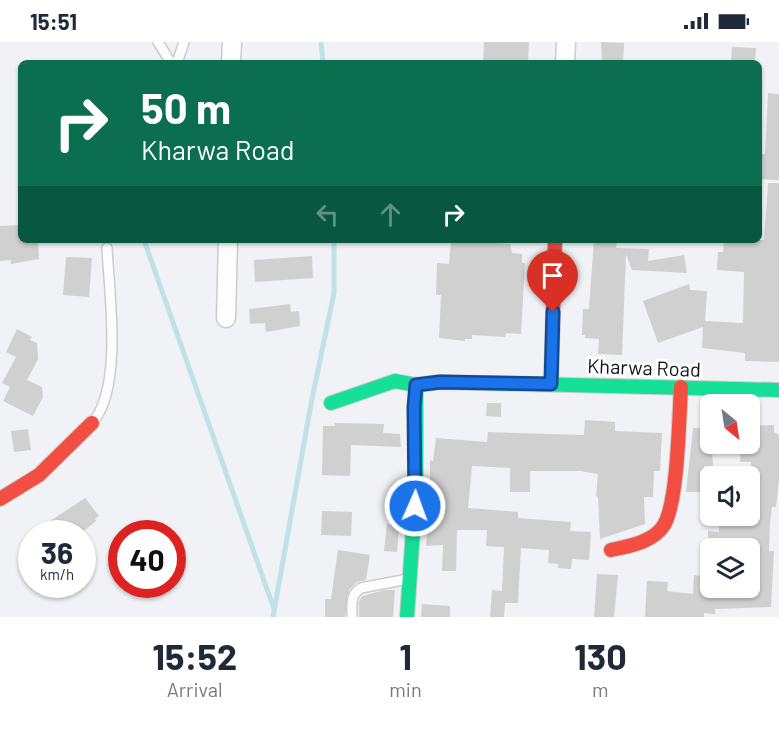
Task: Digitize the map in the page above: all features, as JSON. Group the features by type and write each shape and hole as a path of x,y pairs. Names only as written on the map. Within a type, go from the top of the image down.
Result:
{"street":[{"path":"231,60 232,42"},
{"path":"565,60 566,42"},
{"path":"226,318 228,243"},
{"path":"551,384 555,243"},
{"name":"Kharwa Road","path":"331,403 395,381 416,385 440,382 779,390"},
{"path":"407,617 416,487 414,407 416,385"},
{"path":"611,550 644,541 653,536 664,524 669,514 681,387"},
{"path":"0,499 39,475 92,423"}],"lane":[{"path":"158,42 169,60"},
{"path":"178,60 183,42"},
{"path":"92,423 102,407 111,364 112,342 106,248"},
{"path":"352,617 352,598 361,588 410,579"}],"building":[{"path":"484,42 529,42 528,60 483,60"},
{"path":"601,42 624,43 623,60 602,60"},
{"path":"732,47 756,48 755,60 731,60"},
{"path":"768,93 779,94 779,180 762,179 762,154 765,154"},
{"path":"768,183 779,183 779,362 745,361 745,353 702,348 703,327 658,343 643,301 689,284 690,290 707,291 705,321 743,323 744,272 717,270 718,252 723,252 724,243 762,243"},
{"path":"18,225 18,243 38,243 39,259 11,264 11,260 0,261 0,226"},
{"path":"451,243 510,244 512,253 522,254 522,263 525,263 521,334 506,333 505,337 472,335 472,339 465,339 465,341 439,338 441,295 436,295 437,263 449,264"},
{"path":"594,243 617,243 616,248 649,249 648,261 684,255 687,273 632,270 626,254 622,355 598,354 599,339 585,338 585,335 582,335 583,309 589,309"},
{"path":"312,256 313,278 255,282 254,260"},
{"path":"66,257 92,258 89,297 63,295"},
{"path":"290,304 291,312 299,311 300,326 266,332 265,323 250,324 249,309"},
{"path":"17,329 32,337 30,340 37,343 38,359 27,380 42,387 43,397 33,416 3,401 10,387 2,383 16,357 6,352"},
{"path":"487,403 501,403 501,417 486,416"},
{"path":"585,420 615,422 615,431 662,433 660,471 654,471 653,497 644,497 645,524 600,539 598,497 596,496 598,474 580,471 530,471 530,492 510,492 510,468 472,466 468,508 518,512 518,518 571,522 570,531 591,532 589,560 572,559 571,569 558,568 558,564 548,563 549,550 521,548 518,603 505,603 504,617 490,617 492,590 502,591 504,547 486,546 487,530 457,530 456,571 442,571 443,545 426,546 428,525 430,525 430,460 433,461 436,438 487,442 488,432 584,435"},
{"path":"335,423 384,424 383,433 400,434 401,447 351,445 350,476 322,475 323,426 335,426"},
{"path":"774,425 774,432 779,435 779,480 776,507 772,507 770,523 769,551 774,551 771,607 715,609 715,614 704,613 704,617 645,617 647,581 668,582 667,591 693,594 694,575 700,576 700,598 760,598 760,538 708,538 708,531 719,532 719,526 760,526 760,466 751,466 751,462 740,462 740,454 760,454 760,426"},
{"path":"693,428 700,428 700,454 712,454 713,466 700,466 700,492 686,492"},
{"path":"28,429 31,450 14,452 11,431"},
{"path":"85,498 99,516 96,520 52,520"},
{"path":"322,511 352,512 351,536 321,535"},
{"path":"387,524 399,526 397,552 384,551"},
{"path":"338,550 370,555 366,580 357,582 349,590 345,617 325,617 325,599 331,599"},
{"path":"597,574 618,575 614,617 594,617"},
{"path":"395,590 393,617 359,617 359,602 362,596"},
{"path":"422,604 450,606 450,617 421,617"}],"waterway":[{"path":"321,42 323,60"},
{"path":"145,243 274,609"},
{"path":"273,617 311,404 334,293 334,243"}],"traffic: fast":[{"path":"331,403 395,381 416,385 440,382 779,390"},
{"path":"407,617 416,487 416,385"}],"traffic: jam":[{"path":"551,384 555,243"},
{"path":"611,550 633,545 654,536 660,531 669,514 675,479 681,387"},
{"path":"0,499 39,475 92,423"}],"route":[{"path":"415,506 414,407 416,385 440,382 551,384 553,312"}]}
